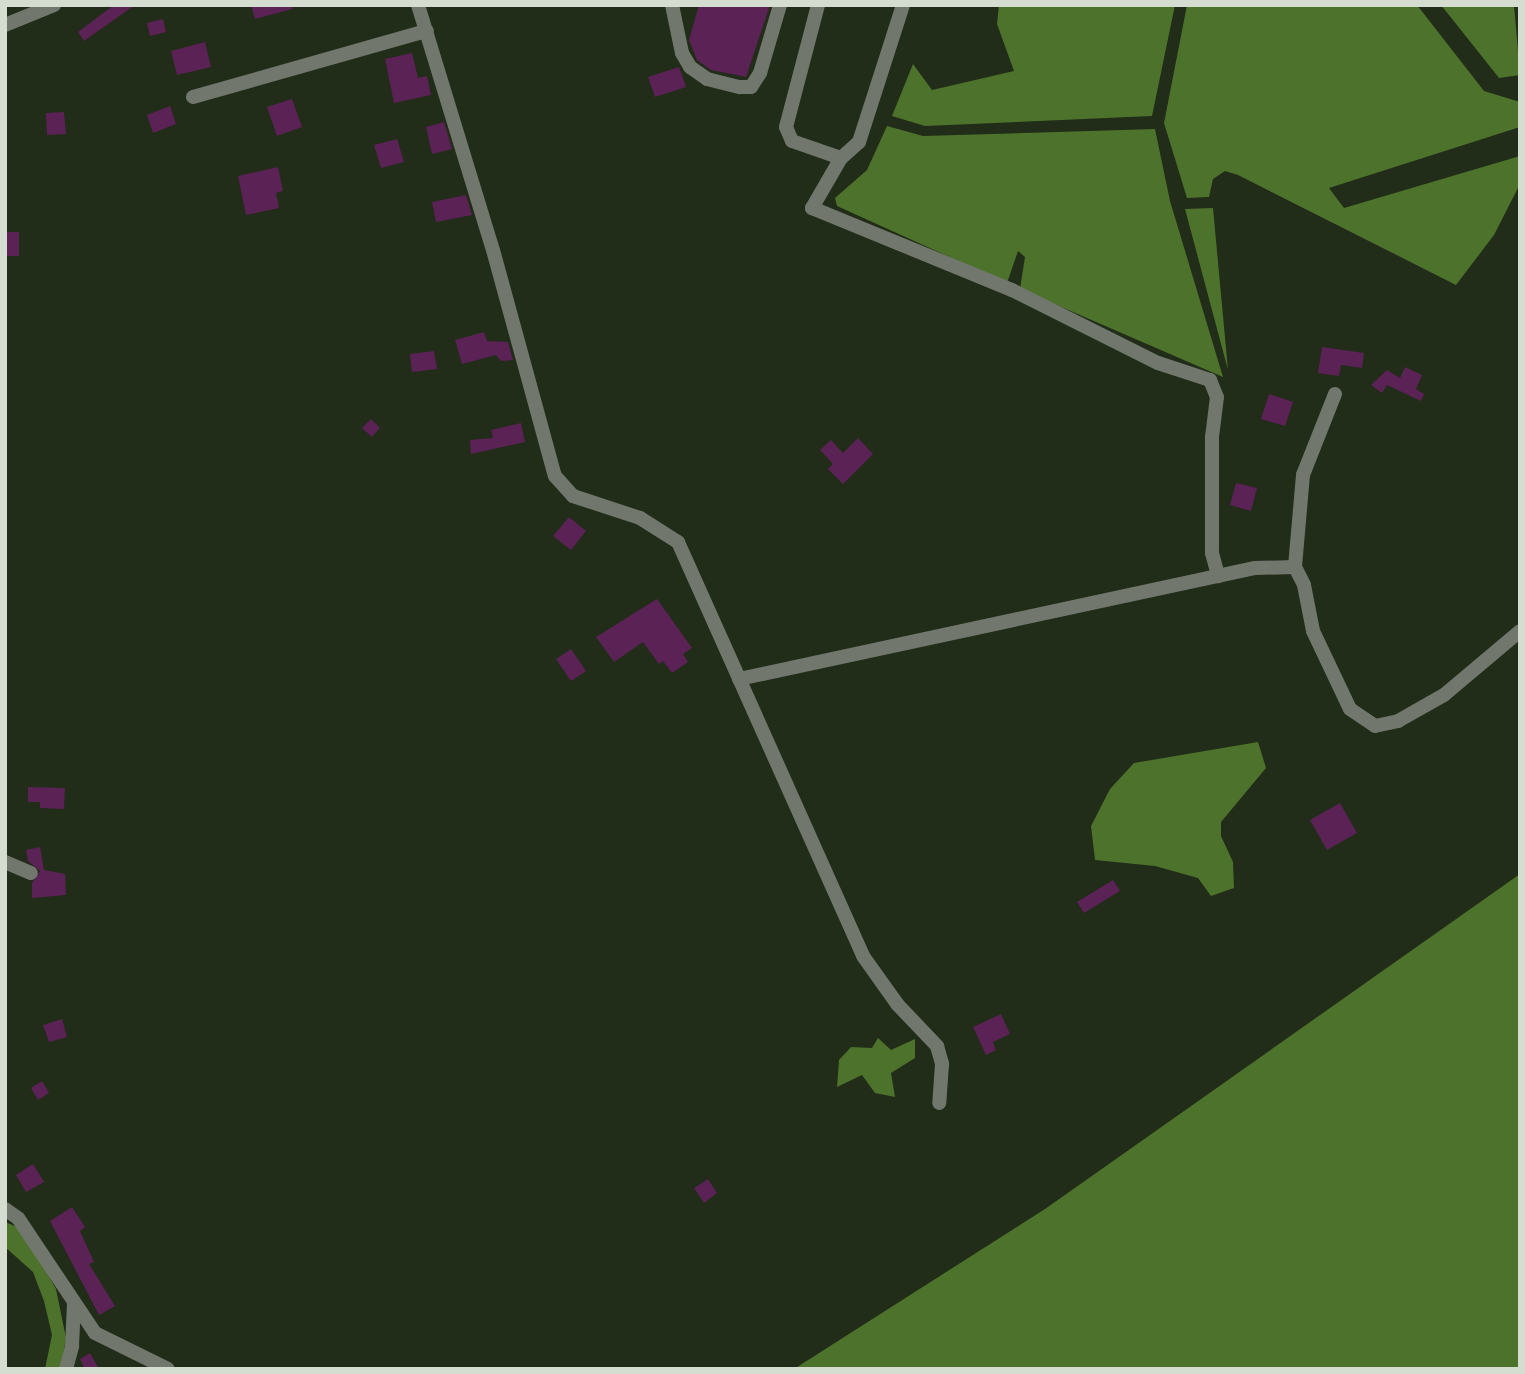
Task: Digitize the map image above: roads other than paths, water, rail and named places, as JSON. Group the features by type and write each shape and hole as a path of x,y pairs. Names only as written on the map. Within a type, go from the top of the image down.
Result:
{"street":[{"path":"5,25 54,5"},
{"path":"418,5 428,31 555,476 579,499 640,517 678,542 863,956 898,1006 937,1046 939,1103"},
{"path":"672,5 690,67 707,79 740,88 751,87 760,73 780,5"},
{"path":"818,5 786,127 792,141 841,159"},
{"path":"903,5 859,142 841,159 812,208 1012,290 1158,363 1210,380 1217,397 1212,437 1212,553 1218,576"},
{"path":"193,97 428,31"},
{"path":"1335,394 1303,475 1295,568 1304,585 1313,631 1350,709 1375,726 1398,721 1444,695 1520,631"},
{"path":"739,679 1255,568 1295,568"},
{"path":"5,862 31,873"},
{"path":"5,1209 18,1217 95,1333 167,1369"},
{"path":"66,1369 72,1346 74,1303"}]}
